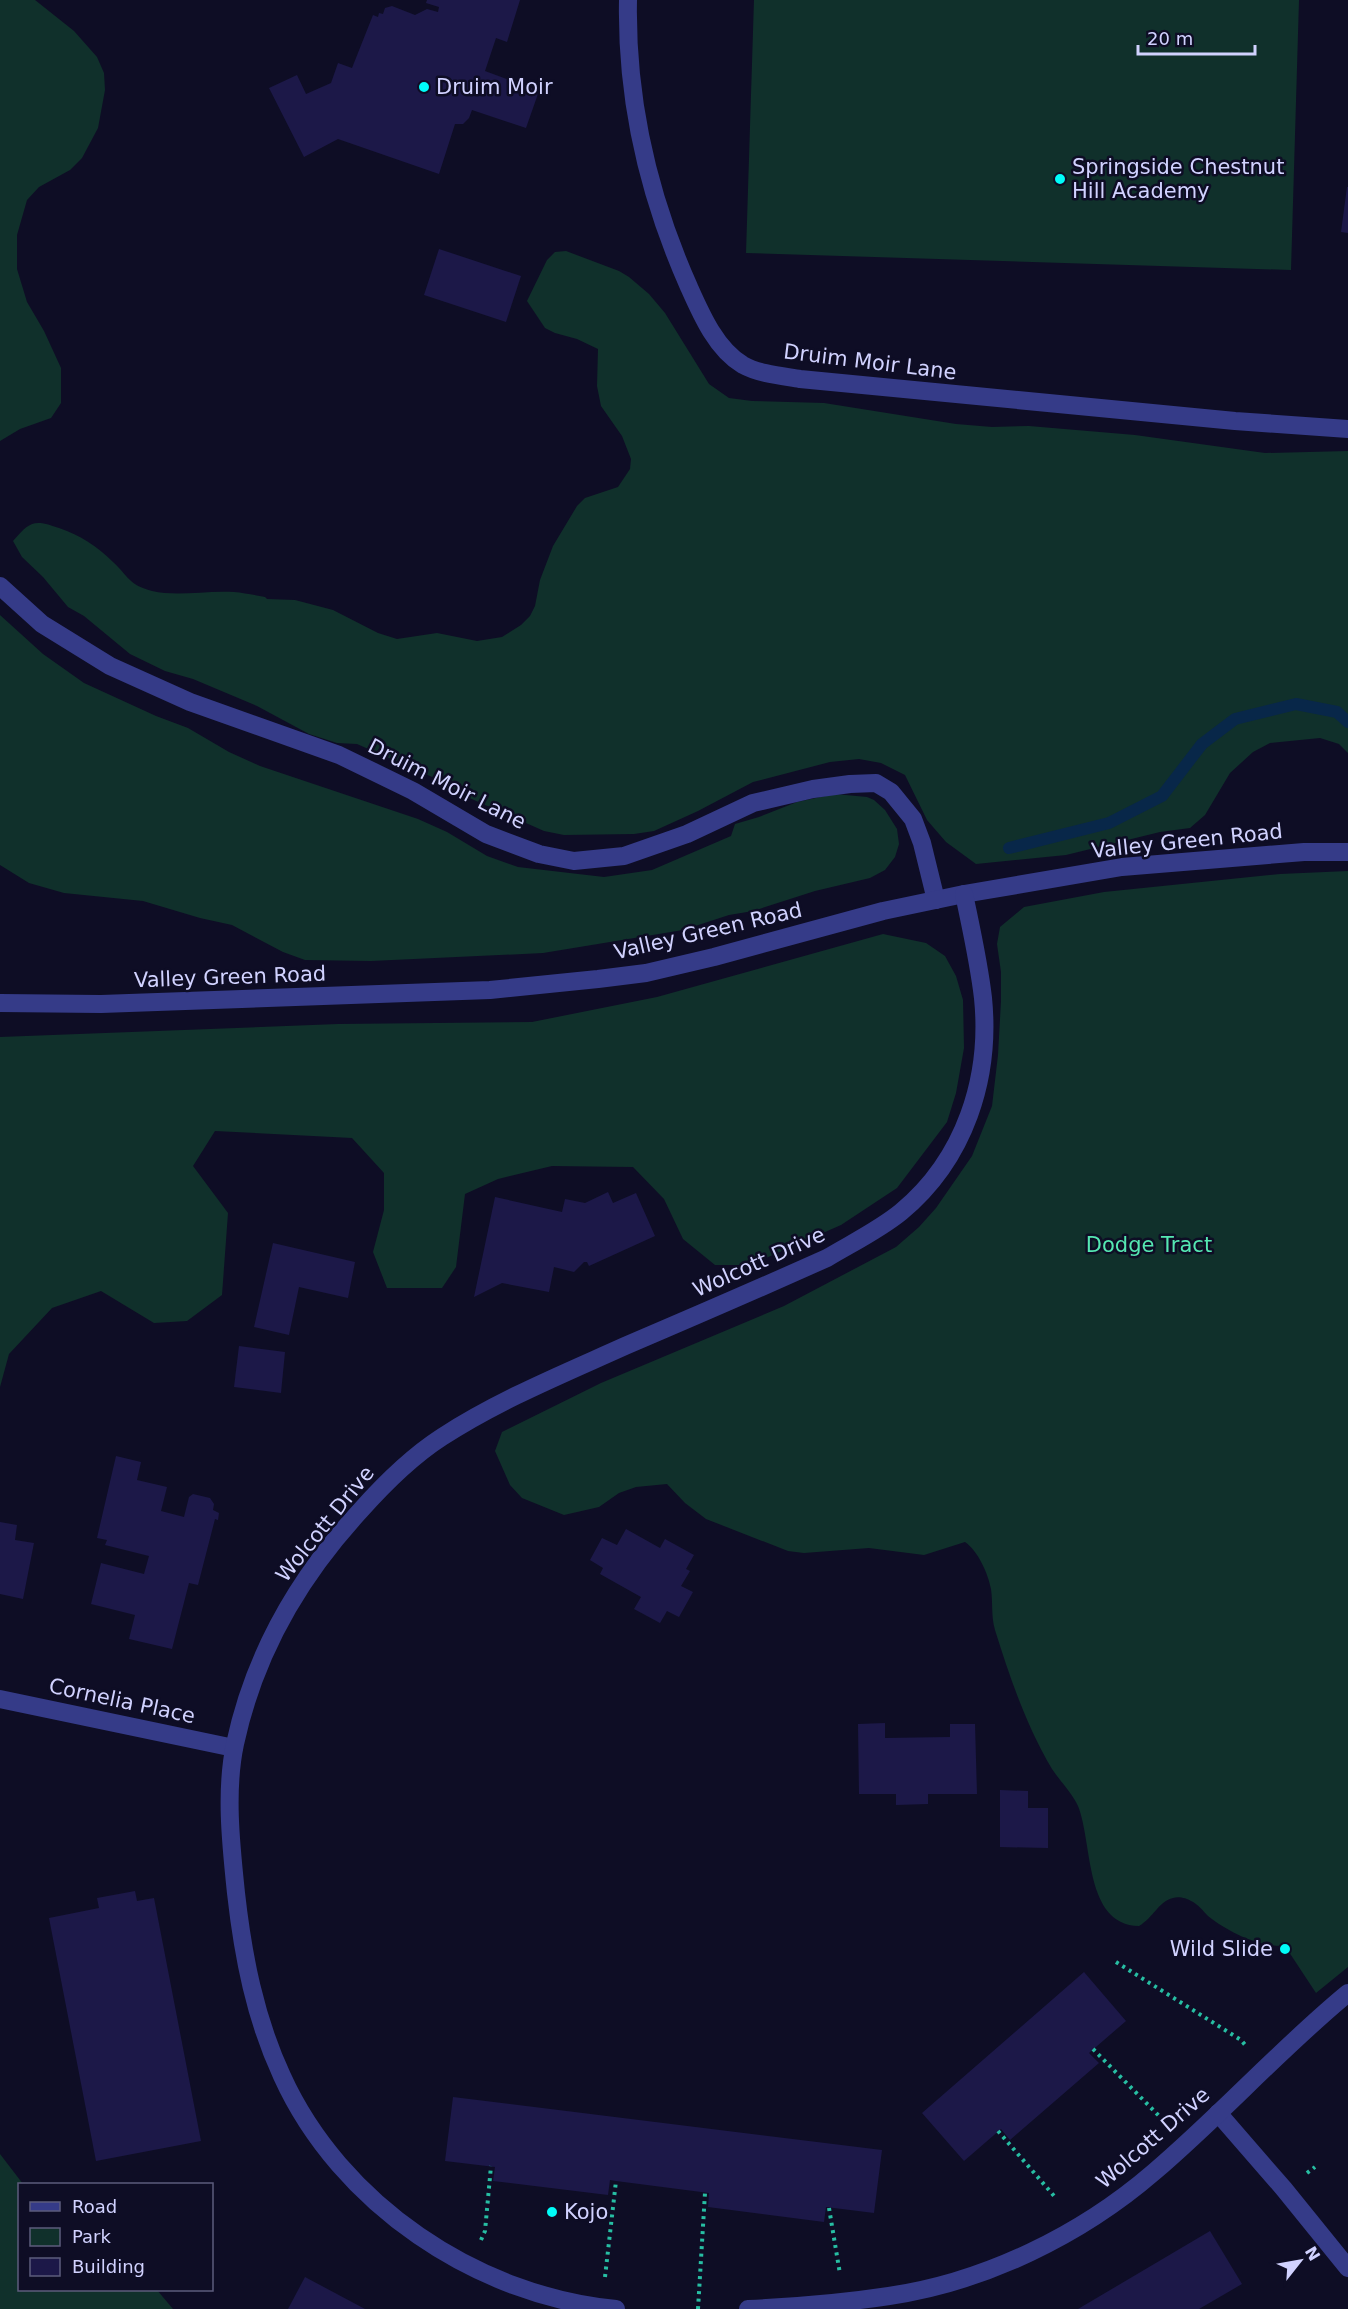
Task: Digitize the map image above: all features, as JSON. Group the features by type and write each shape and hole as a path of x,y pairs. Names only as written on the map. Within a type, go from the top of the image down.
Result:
{"street":[{"name":"Druim Moir Lane","path":"628,0 627,36 633,100 644,163 668,240 709,329 743,365 766,373 800,379 1199,418 1348,429"},
{"name":"Druim Moir Lane","path":"0,586 42,624 110,666 190,702 339,755 413,791 486,834 539,854 574,861 624,856 687,834 753,803 813,789 876,783 891,792 913,819 922,843 936,900"},
{"name":"Valley Green Road","path":"0,1004 101,1004 490,990 598,979 645,973 703,960 883,911 964,894 1122,867 1304,852 1348,852"},
{"name":"Wolcott Drive","path":"616,2309 565,2301 536,2292 484,2273 438,2248 409,2229 372,2197 328,2151 309,2124 283,2078 271,2050 255,2003 240,1927 230,1800 234,1748 247,1695 265,1650 288,1605 320,1558 394,1475 430,1446 503,1401 827,1258 902,1212 929,1185 953,1152 970,1116 981,1078 984,1037 983,998 964,894"},
{"name":"Cornelia Place","path":"0,1699 234,1748"},
{"name":"Wolcott Drive","path":"748,2309 836,2303 891,2296 945,2284 994,2267 1045,2245 1122,2198 1154,2172 1314,2020 1348,1993"},
{"path":"1218,2113 1277,2180 1348,2268"}],"path":[{"path":"1116,1962 1240,2040 1249,2050"},
{"path":"1093,2049 1169,2125"},
{"path":"998,2131 1055,2197"},
{"path":"479,2244 485,2231 491,2166"},
{"path":"604,2284 616,2181"},
{"path":"698,2309 705,2193"},
{"path":"829,2208 841,2279"}],"green space":[{"path":"0,0 35,0 74,31 97,57 104,73 105,90 98,128 82,158 70,170 39,187 27,200 17,235 17,269 27,302 44,331 61,368 61,403 51,418 20,429 0,441"},
{"path":"754,0 1299,0 1291,270 746,253"},
{"path":"566,251 619,271 649,294 665,313 709,384 729,398 824,403 956,424 992,427 1029,426 1135,435 1265,453 1348,451 1348,753 1339,744 1320,738 1270,743 1253,752 1230,773 1205,815 1190,828 1160,832 1066,855 976,864 946,842 927,820 905,775 881,763 859,759 830,762 753,782 654,831 634,834 564,835 544,831 465,796 439,780 357,744 337,743 309,734 257,706 193,679 165,671 130,654 84,616 68,607 43,577 22,557 13,541 28,526 44,523 88,542 107,556 130,580 152,591 162,593 234,592 267,599 295,600 333,610 378,633 397,639 437,633 477,641 502,637 521,625 530,616 553,546 577,506 585,498 618,487 630,469 631,459 622,436 601,406 597,386 598,349 545,328 527,301 547,260 555,252"},
{"path":"0,615 43,654 84,683 188,728 229,752 260,766 418,819 447,832 487,856 518,867 604,877 652,870 731,836 735,824 797,802 835,794 867,797 874,800 885,810 897,829 899,844 895,857 885,870 870,878 815,891 683,930 543,953 371,961 305,960 283,952 232,925 143,901 64,893 29,883 0,865"},
{"name":"Dodge Tract","path":"1348,871 1348,1967 1316,1993 1285,1946 1265,1944 1234,1933 1187,1899 1177,1897 1168,1900 1139,1926 1121,1922 1108,1912 1099,1897 1094,1880 1078,1806 1052,1769 1026,1718 995,1630 988,1576 978,1557 965,1542 924,1555 869,1548 804,1553 788,1551 706,1519 685,1503 667,1484 636,1487 619,1493 599,1507 564,1515 522,1498 510,1485 495,1451 502,1432 601,1383 784,1306 896,1247 919,1227 936,1208 972,1156 992,1106 1001,1001 1001,972 997,944 1000,927 1024,907 1104,892 1280,874"},
{"path":"883,934 926,943 945,956 956,976 963,1000 964,1048 956,1093 947,1122 897,1188 841,1225 750,1265 715,1265 683,1239 664,1199 633,1167 552,1166 498,1179 465,1194 456,1267 442,1288 387,1288 373,1252 384,1210 384,1173 352,1138 215,1131 193,1166 228,1213 222,1295 187,1321 154,1323 101,1291 52,1308 9,1354 0,1387 0,1037 338,1024 532,1022 657,997"},
{"path":"0,2154 22,2183 18,2183 18,2291 158,2291 173,2309 0,2309"}],"building":[{"name":"Druim Moir","path":"427,0 520,0 507,42 496,38 485,71 539,91 526,128 472,110 469,118 463,124 455,124 439,174 338,139 304,157 269,88 297,75 306,94 331,83 338,63 352,68 373,15 378,17 379,13 383,14 385,8 392,6 415,15 427,9 438,12 439,7 426,3"},
{"path":"1348,187 1348,233 1341,232"},
{"path":"439,249 521,276 506,322 424,295"},
{"path":"608,1192 613,1203 636,1193 655,1236 589,1266 587,1262 584,1262 574,1272 554,1267 549,1292 502,1283 474,1297 495,1197 562,1212 565,1199 585,1203"},
{"path":"273,1243 355,1262 348,1298 299,1287 289,1335 254,1327"},
{"path":"239,1346 285,1352 281,1393 234,1387"},
{"path":"116,1456 141,1462 137,1480 167,1487 161,1511 184,1517 189,1497 193,1494 210,1498 214,1504 213,1510 219,1513 218,1520 215,1519 198,1585 189,1583 172,1649 129,1639 135,1615 91,1604 101,1563 144,1574 149,1556 105,1545 107,1540 97,1538"},
{"path":"0,1522 17,1525 15,1540 34,1543 23,1599 0,1594"},
{"path":"626,1529 660,1548 665,1539 694,1555 686,1569 690,1571 681,1586 693,1592 679,1617 667,1611 660,1623 634,1609 641,1597 600,1574 603,1568 590,1560 602,1538 617,1545"},
{"path":"885,1723 885,1738 950,1737 950,1724 975,1724 977,1794 928,1794 928,1804 896,1805 896,1794 859,1794 858,1724"},
{"path":"1000,1790 1028,1791 1028,1808 1048,1808 1048,1848 1000,1847"},
{"path":"135,1891 137,1901 154,1898 201,2141 96,2161 49,1918 99,1908 97,1898"},
{"path":"1084,1972 1126,2021 1089,2053 1099,2063 1010,2140 1001,2129 964,2161 922,2113"},
{"path":"453,2097 882,2150 874,2213 826,2207 824,2222 708,2207 709,2193 610,2180 608,2195 493,2181 495,2167 445,2161"},
{"path":"1210,2231 1242,2284 1199,2309 1078,2309"},
{"path":"305,2277 365,2309 288,2309"}],"waterway":[{"path":"1009,848 1109,823 1162,796 1202,744 1235,719 1296,704 1337,712 1348,722"}],"place":[{"name":"Druim Moir","path":"424,87"},
{"name":"Springside Chestnut Hill Academy","path":"1060,179"},
{"name":"Wild Slide","path":"1285,1949"},
{"name":"Kojo","path":"552,2212"}]}
